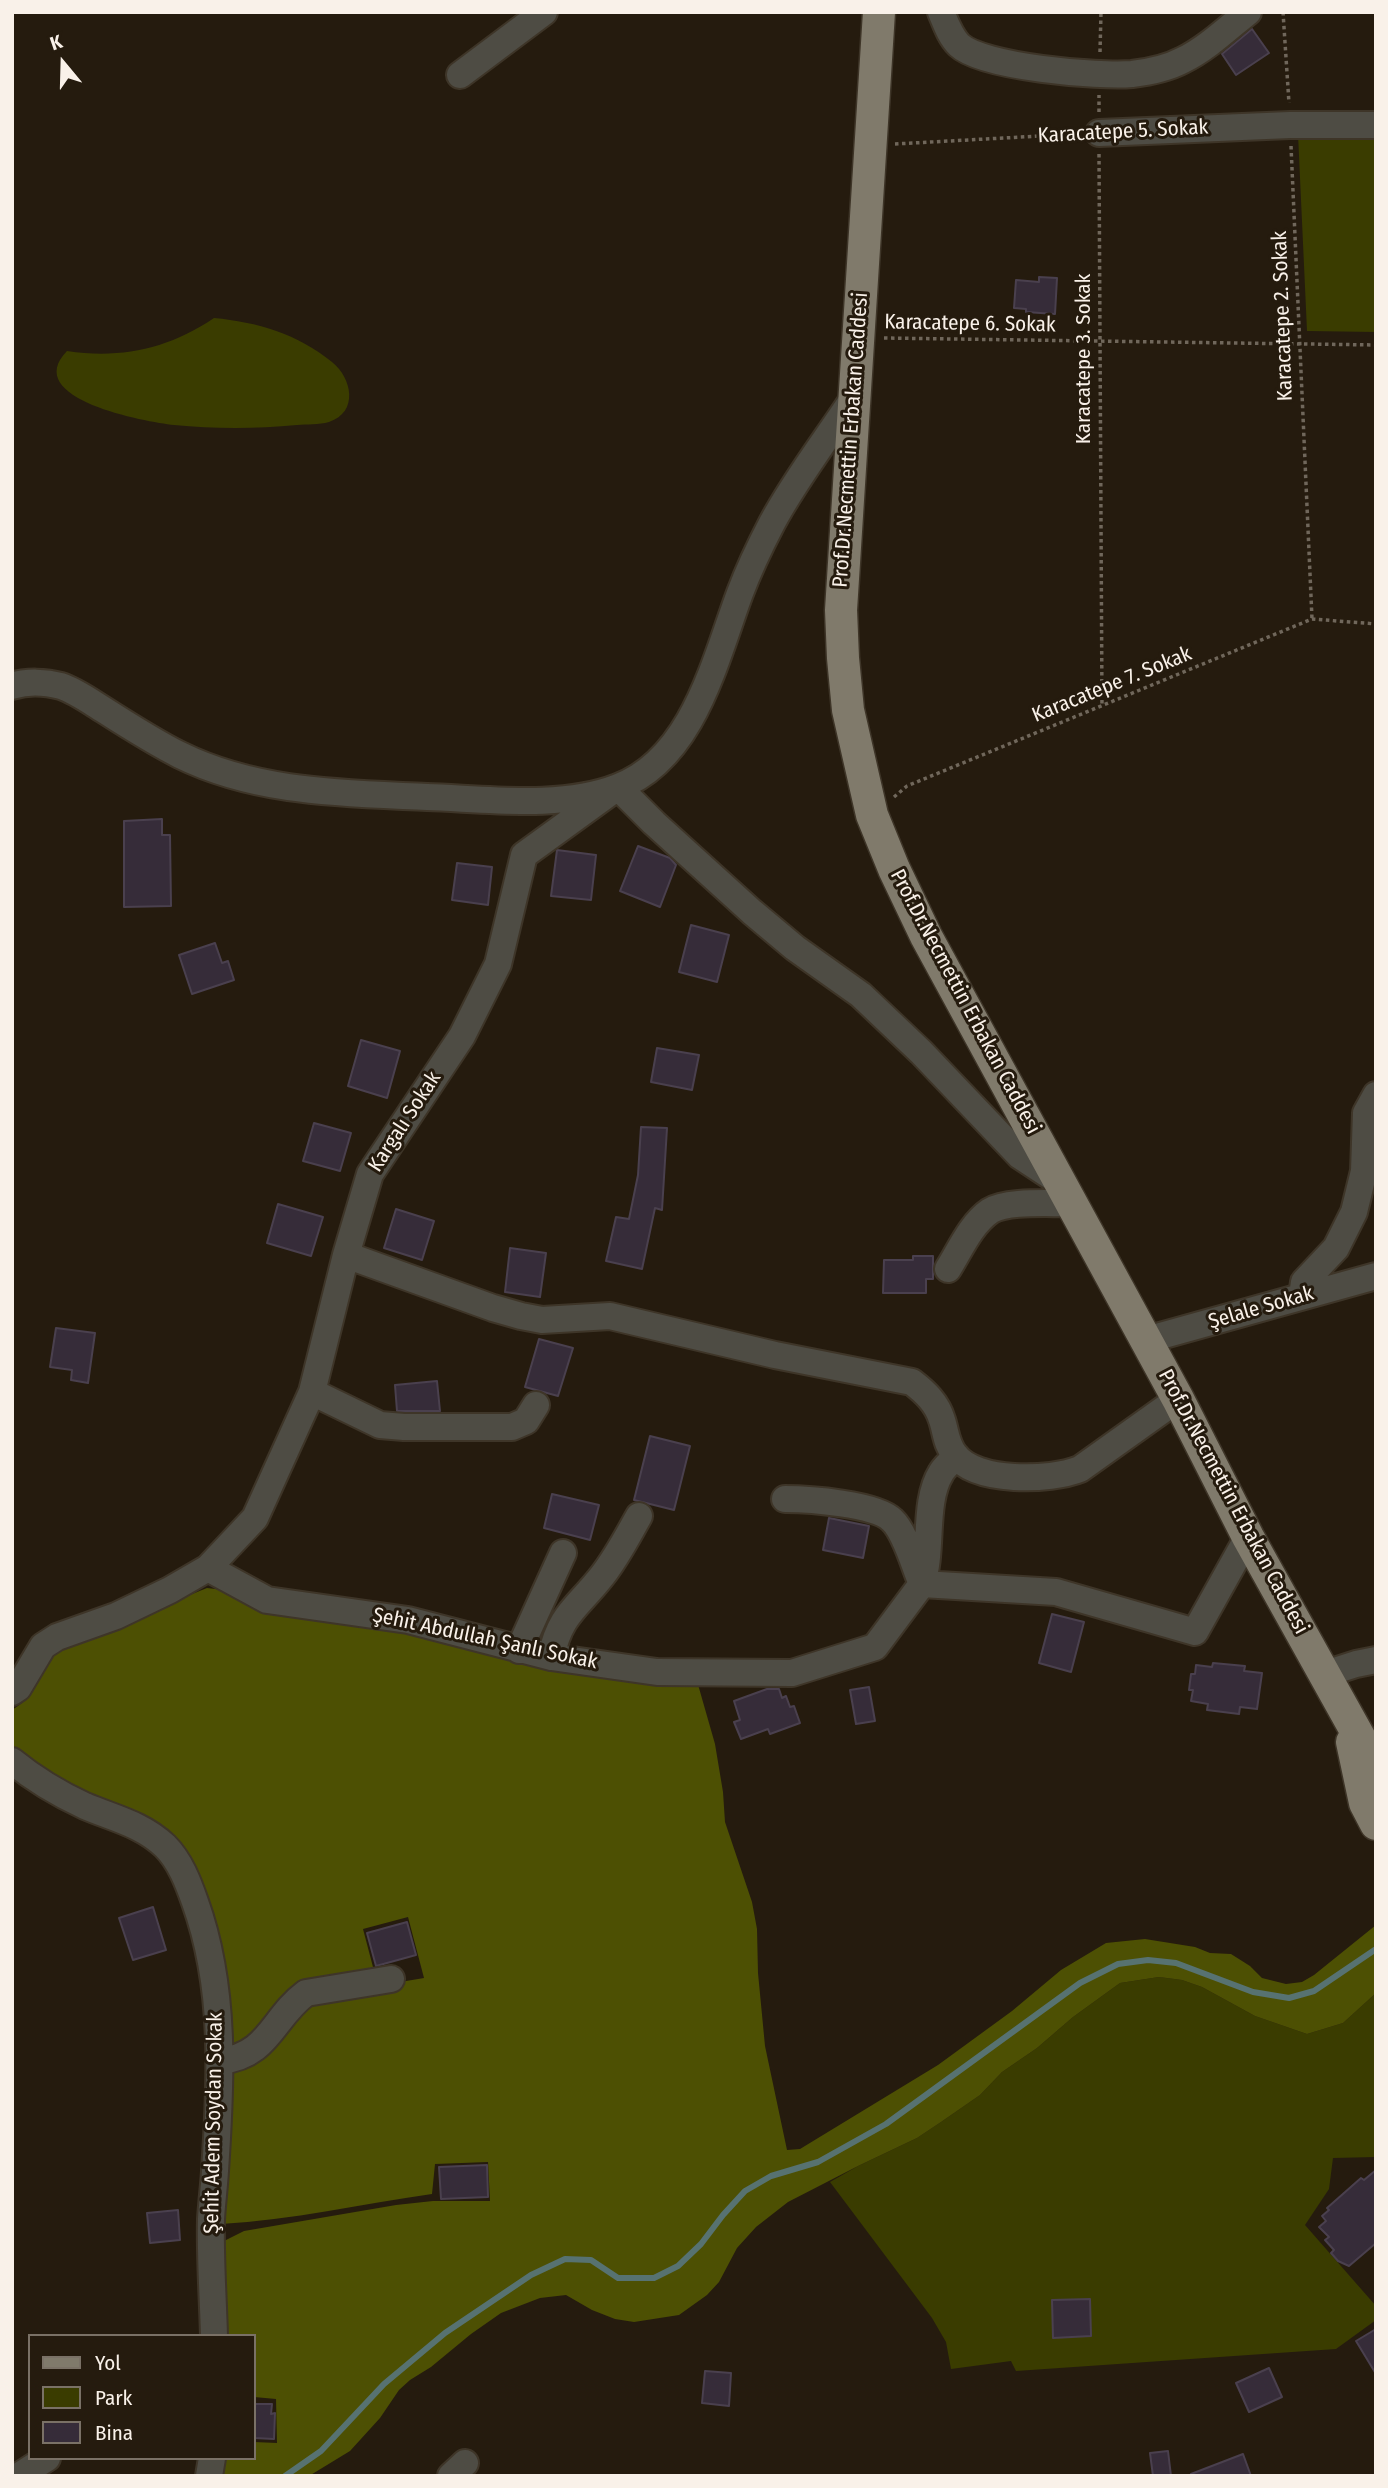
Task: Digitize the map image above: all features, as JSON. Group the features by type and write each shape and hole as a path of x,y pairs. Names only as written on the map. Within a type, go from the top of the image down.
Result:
{"main road":[{"name":"Prof.Dr.Necmettin Erbakan Caddesi","path":"879,12 841,610 848,710 872,815 926,936 1178,1399 1248,1537 1376,1767"},
{"name":"Prof.Dr.Necmettin Erbakan Caddesi","path":"1346,1713 1376,1752"},
{"name":"Prof.Dr.Necmettin Erbakan Caddesi","path":"1346,1713 1365,1803 1376,1824"}],"street":[{"path":"460,75 544,12"},
{"path":"941,12 948,30 960,46 976,55 1013,64 1129,74 1150,71 1185,60 1248,12"},
{"name":"Karacatepe 5. Sokak","path":"1099,132 1290,125 1376,125"},
{"path":"12,686 42,683 62,687 192,761 293,789 333,793 544,800 593,794 618,787 654,764 685,728 710,678 740,591 773,521 853,399"},
{"path":"618,787 752,912 861,995 921,1052 1020,1156 1067,1193"},
{"name":"Kargalı Sokak","path":"208,1568 255,1518 312,1392 346,1255 370,1174 462,1036 498,964 524,855 618,787"},
{"path":"1302,1296 1304,1282 1336,1248 1346,1230 1370,1171 1366,1113 1376,1095"},
{"path":"948,1269 976,1224 991,1211 1067,1193"},
{"path":"346,1255 521,1316 542,1320 610,1316 775,1355 912,1382 934,1403 942,1418 946,1440 956,1457 969,1467 1001,1475 1039,1478 1064,1475 1080,1469 1178,1399"},
{"name":"Şelale Sokak","path":"1146,1340 1376,1276"},
{"path":"312,1392 373,1422 404,1427 512,1427 526,1421 536,1405"},
{"path":"922,1584 927,1569 928,1530 934,1491 940,1474 956,1457"},
{"path":"785,1499 813,1499 877,1511 891,1518 899,1530 922,1584"},
{"path":"551,1657 556,1635 565,1618 612,1563 639,1516"},
{"path":"922,1584 1056,1592 1195,1632 1248,1537"},
{"path":"519,1650 563,1553"},
{"path":"12,1692 18,1688 43,1646 57,1637 116,1616 208,1568"},
{"name":"Şehit Abdullah Şanlı Sokak","path":"208,1568 267,1600 408,1620 551,1657 657,1672 792,1673 875,1647 922,1584"},
{"path":"1325,1674 1376,1660"},
{"name":"Şehit Adem Soydan Sokak","path":"12,1761 61,1794 149,1833 166,1847 177,1861 188,1884 209,1947 216,1984 220,2061 211,2217 214,2334"},
{"path":"220,2061 241,2057 256,2049 296,2001 306,1993 316,1989 391,1979"},
{"path":"19,2476 44,2460"}],"path":[{"name":"Karacatepe 3. Sokak","path":"1101,12 1099,132 1102,706"},
{"name":"Karacatepe 2. Sokak","path":"1283,12 1312,619"},
{"name":"Karacatepe 5. Sokak","path":"870,145 1099,132"},
{"name":"Karacatepe 6. Sokak","path":"857,338 1376,345"},
{"name":"Karacatepe 7. Sokak","path":"872,815 908,786 1312,619 1376,624"}],"green space":[{"path":"1298,134 1376,134 1376,332 1307,331"},
{"path":"214,318 261,326 291,337 319,352 339,369 348,385 345,411 329,422 317,424 235,428 174,425 139,419 92,405 73,395 60,382 57,368 67,351 106,354 144,349 179,337"},
{"path":"1159,1977 1182,1980 1202,1987 1255,2016 1307,2034 1343,2023 1376,1993 1376,2157 1333,2158 1329,2189 1305,2225 1376,2306 1376,2320 1336,2349 1016,2371 1011,2361 951,2369 946,2342 932,2318 830,2182 917,2138 941,2122 980,2095 1002,2072 1120,1983"}],"shaded area":[{"path":"207,1588 224,1590 250,1606 272,1615 381,1623 564,1669 612,1676 697,1681 715,1744 725,1822 752,1902 757,1929 765,2046 787,2150 800,2149 938,2065 1012,2011 1061,1970 1106,1943 1145,1939 1195,1947 1210,1953 1231,1954 1250,1966 1262,1978 1286,1984 1302,1982 1314,1975 1376,1925 1376,1993 1343,2023 1307,2034 1255,2016 1202,1987 1182,1980 1159,1977 1120,1983 1002,2072 980,2095 917,2138 788,2202 756,2227 737,2248 719,2282 707,2295 679,2315 634,2322 615,2319 592,2310 566,2295 540,2298 501,2313 410,2380 350,2451 309,2476 223,2476 224,2460 256,2460 256,2442 277,2443 276,2399 256,2397 256,2334 228,2334 222,2242 244,2231 396,2205 433,2201 490,2201 488,2162 435,2164 432,2194 301,2215 221,2224 230,2066 243,2063 264,2047 278,2034 290,2015 311,1997 424,1978 408,1917 363,1929 373,1967 353,1976 310,1984 301,1989 257,2041 237,2053 232,2051 228,1987 211,1909 189,1860 175,1840 149,1821 70,1790 12,1750 12,1710 29,1696 49,1662 62,1648 116,1629"}],"building":[{"path":"1252,29 1269,53 1236,75 1222,54"},
{"path":"1039,277 1057,278 1055,314 1026,312 1026,309 1014,308 1016,280 1039,282"},
{"path":"162,819 162,835 170,835 171,906 124,907 124,821"},
{"path":"638,846 670,858 676,865 660,907 620,891"},
{"path":"557,850 596,855 591,900 551,896"},
{"path":"457,863 492,867 488,905 452,900"},
{"path":"691,925 729,935 717,982 679,972"},
{"path":"215,943 222,963 228,961 234,980 192,994 179,955"},
{"path":"361,1040 400,1051 387,1098 348,1086"},
{"path":"657,1048 699,1055 692,1090 651,1082"},
{"path":"314,1123 351,1133 340,1171 303,1161"},
{"path":"641,1127 667,1128 662,1210 655,1208 642,1269 606,1261 616,1217 629,1219 638,1175"},
{"path":"278,1204 323,1217 311,1256 267,1243"},
{"path":"396,1209 434,1221 422,1260 384,1248"},
{"path":"510,1248 546,1253 540,1297 505,1292"},
{"path":"913,1256 933,1256 933,1279 926,1279 926,1293 883,1293 884,1260 913,1260"},
{"path":"56,1328 95,1333 88,1383 71,1380 72,1370 50,1367"},
{"path":"539,1339 573,1348 558,1396 525,1387"},
{"path":"437,1381 440,1411 397,1411 395,1385"},
{"path":"650,1436 690,1446 674,1510 634,1500"},
{"path":"552,1494 599,1505 590,1540 544,1528"},
{"path":"829,1518 869,1526 863,1558 823,1550"},
{"path":"1052,1614 1084,1622 1071,1672 1039,1663"},
{"path":"1213,1663 1245,1666 1244,1671 1262,1673 1257,1709 1240,1707 1239,1714 1207,1710 1208,1704 1191,1701 1191,1674 1195,1674 1196,1665 1212,1667"},
{"path":"869,1687 875,1721 856,1724 850,1690"},
{"path":"767,1689 779,1689 782,1698 786,1696 790,1707 794,1706 800,1723 770,1734 768,1729 741,1739 734,1722 740,1720 734,1701"},
{"path":"153,1907 166,1950 133,1960 119,1918"},
{"path":"407,1922 416,1955 376,1966 367,1933"},
{"path":"487,2165 488,2197 441,2199 439,2167"},
{"path":"1376,2170 1376,2243 1349,2266 1338,2261 1331,2253 1334,2250 1325,2240 1329,2237 1319,2227 1326,2221 1322,2216 1329,2210 1327,2208 1361,2178 1364,2180"},
{"path":"178,2210 180,2240 150,2243 147,2213"},
{"path":"1090,2299 1091,2336 1053,2338 1052,2300"},
{"path":"1376,2329 1376,2374 1356,2341"},
{"path":"1269,2368 1282,2397 1249,2412 1236,2383"},
{"path":"705,2371 731,2373 729,2406 702,2403"},
{"path":"256,2404 272,2404 271,2414 275,2413 274,2439 256,2438"},
{"path":"1168,2451 1171,2476 1153,2476 1150,2453"},
{"path":"1243,2454 1251,2476 1191,2476 1191,2474"}],"waterway":[{"path":"285,2476 321,2451 384,2384 445,2333 531,2275 565,2259 591,2260 618,2278 654,2278 678,2266 701,2244 745,2191 771,2176 818,2162 886,2124 1080,1983 1118,1964 1148,1960 1176,1963 1253,1992 1289,1998 1314,1991 1376,1949"}]}
